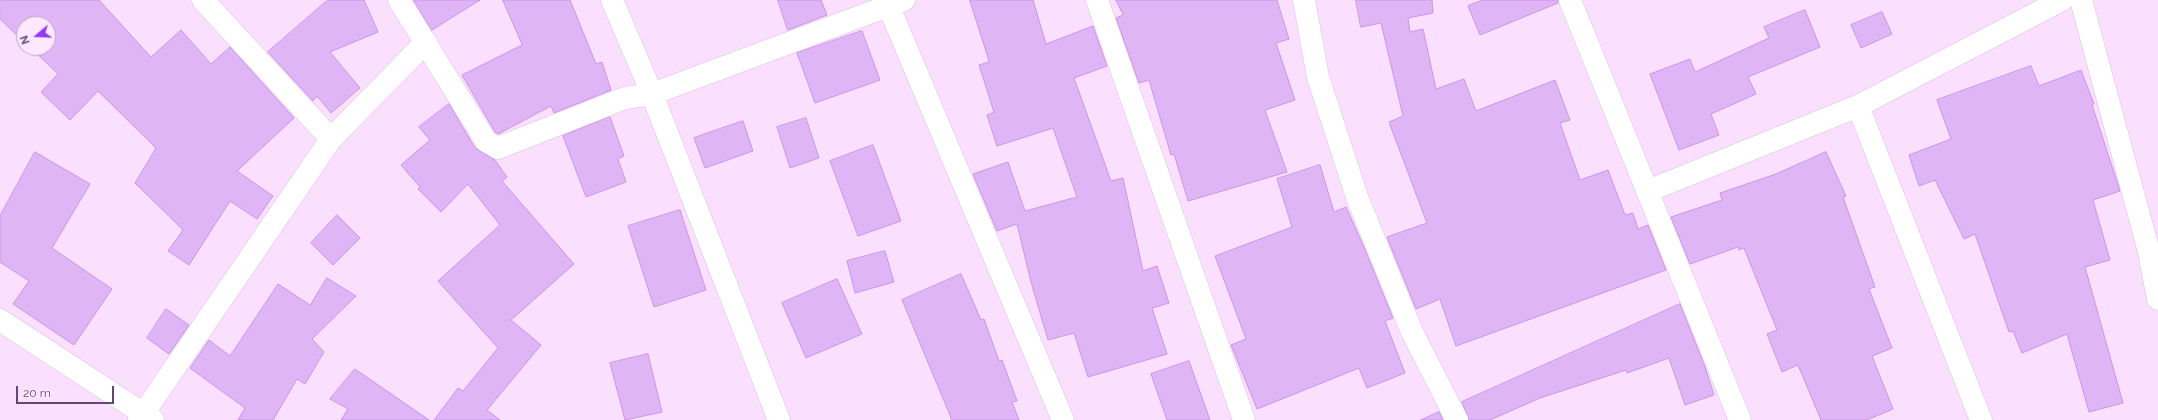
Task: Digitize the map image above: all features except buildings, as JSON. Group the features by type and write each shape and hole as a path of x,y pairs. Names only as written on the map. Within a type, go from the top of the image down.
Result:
{"street":[{"path":"202,0 331,139"},
{"path":"399,0 486,141 498,148 626,98 652,94 892,2 1063,420"},
{"path":"612,0 652,94 779,420"},
{"path":"1097,0 1244,420"},
{"path":"1304,0 1318,77 1357,197 1412,332 1456,420"},
{"path":"1570,0 1740,420"},
{"path":"1648,191 1858,106 2062,0"},
{"path":"2081,0 2149,252 2158,299"},
{"path":"0,320 145,418 331,139 426,42"},
{"path":"1858,106 1982,420"}]}
